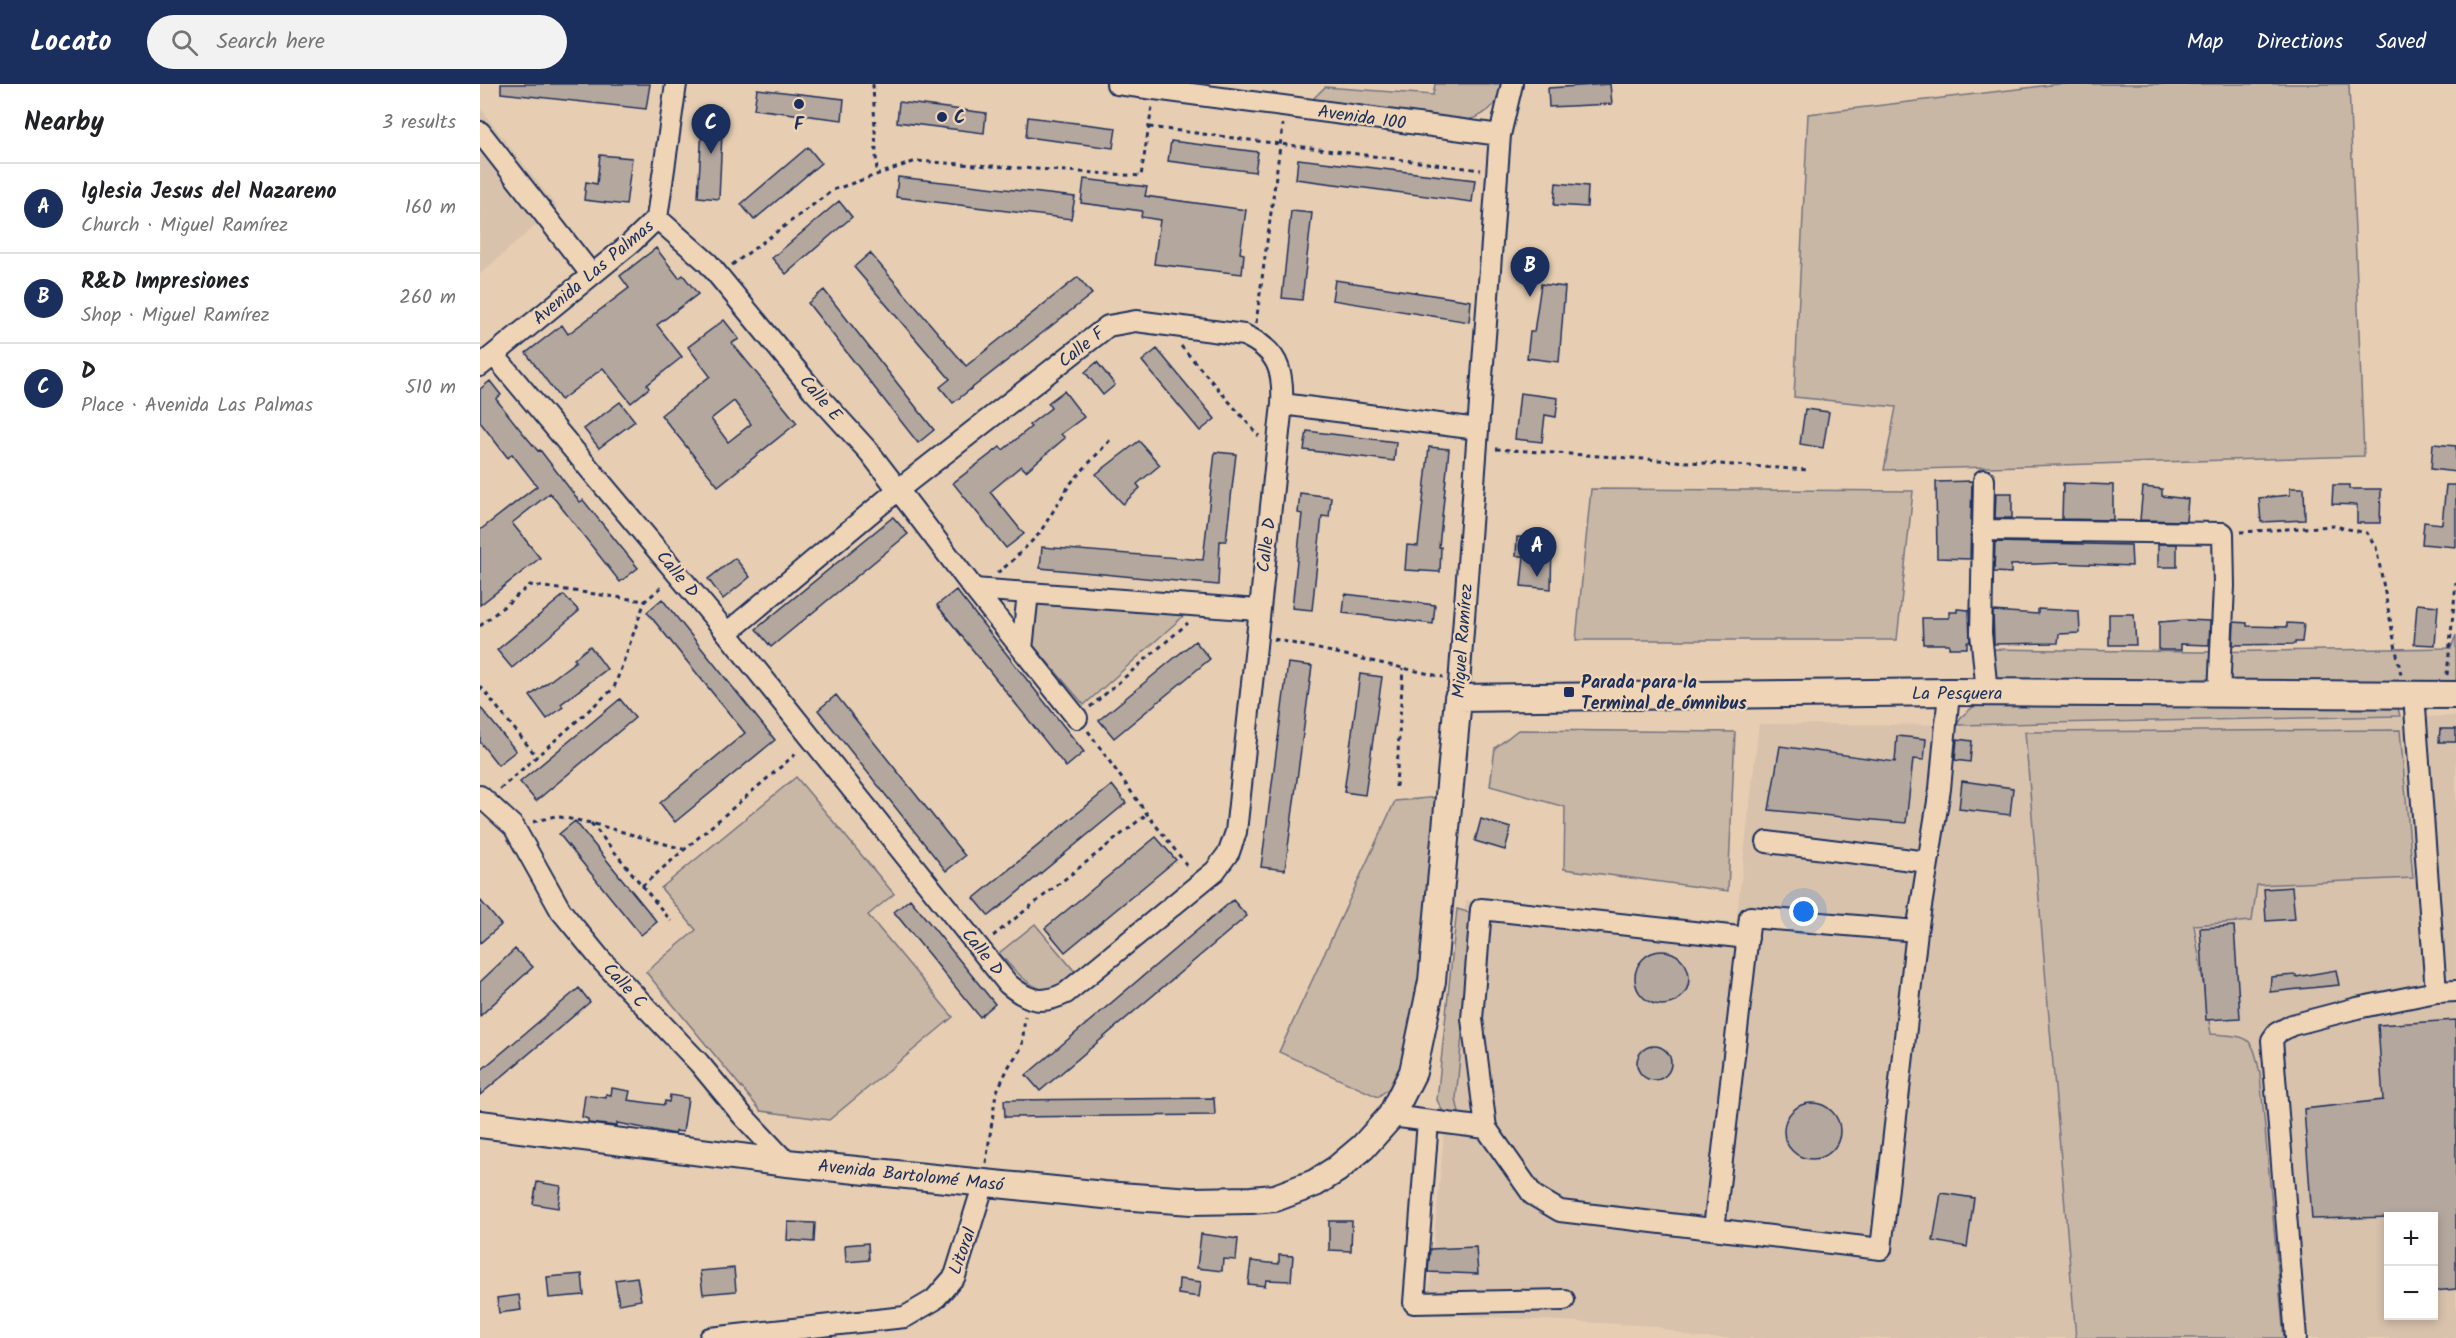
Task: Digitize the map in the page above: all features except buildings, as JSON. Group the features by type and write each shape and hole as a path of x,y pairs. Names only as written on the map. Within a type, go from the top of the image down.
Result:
{"main road":[{"name":"La Pesquera","path":"1458,690 2451,695"},
{"name":"Miguel Ramírez","path":"1337,1169 1363,1148 1391,1116 1413,1072 1432,981 1458,690"},
{"name":"Avenida Bartolomé Masó","path":"480,1124 787,1163 1181,1200 1275,1198 1315,1183 1337,1169"}],"street":[{"name":"Avenida Las Palmas","path":"487,360 632,243 657,218 676,84"},
{"name":"Avenida 100","path":"1117,84 1500,135"},
{"name":"Miguel Ramírez","path":"1458,690 1500,135 1512,84"},
{"path":"480,132 591,274"},
{"name":"Calle E","path":"657,218 708,263 812,389 899,489 974,589 1077,718"},
{"name":"Calle F","path":"727,633 899,489 1108,326 1136,321 1244,335 1254,339"},
{"path":"1254,339 1267,348 1280,370 1283,385 1282,404 1477,439"},
{"name":"Calle D","path":"487,360 727,633 1008,984 1027,998 1039,1000 1053,999 1066,993 1215,871 1229,852 1236,832 1258,610 1282,404"},
{"path":"1984,480 1981,633 1988,692"},
{"path":"1982,530 2223,533 2224,586 2219,694"},
{"path":"974,589 1258,610"},
{"path":"1022,649 1028,593"},
{"path":"1748,938 1481,909 1472,1019 1486,1128 1533,1195 1560,1211 1881,1249 1917,931 1940,789 1949,692"},
{"path":"2410,695 2436,992"},
{"name":"Calle C","path":"482,802 514,827 561,911 602,961 699,1063 742,1115 787,1163"},
{"path":"1767,842 1928,862"},
{"path":"1714,1229 1750,917 1917,931"},
{"path":"2296,1338 2272,1040 2277,1033 2292,1026 2357,1008 2436,992 2456,991"},
{"path":"1391,1116 1486,1128"},
{"path":"1428,1121 1414,1303 1564,1300"},
{"name":"Litoral","path":"710,1338 905,1317 934,1300 955,1276 984,1183"}],"path":[{"path":"873,84 877,175"},
{"path":"718,275 833,190 916,161 1141,176 1154,89"},
{"path":"1254,339 1285,106"},
{"path":"1149,127 1497,172"},
{"path":"1162,324 1276,455"},
{"path":"1477,439 1808,470"},
{"path":"974,589 1010,563 1039,534 1070,484 1110,440"},
{"path":"2223,533 2334,526 2367,533 2376,547 2410,695"},
{"path":"482,802 537,757 614,688 645,601 677,574"},
{"path":"2451,695 2456,583"},
{"path":"480,626 530,585 645,601"},
{"path":"1199,883 1077,718 1207,606"},
{"path":"1256,635 1403,668 1458,690"},
{"path":"1396,787 1403,668"},
{"path":"480,686 537,757"},
{"path":"642,886 812,740"},
{"path":"979,947 1147,814"},
{"path":"514,827 555,816 591,823 685,849"},
{"path":"591,823 671,921"},
{"path":"984,1183 996,1093 1009,1066 1022,1047 1027,998"}],"shaded area":[{"path":"1435,84 1504,84 1499,98 1489,110 1461,121 1310,102 1325,87 1433,95"},
{"path":"2059,84 2349,84 2364,456 1884,470 1896,407 1794,397 1808,114"},
{"path":"480,108 557,207 480,274"},
{"path":"1591,489 1913,491 1897,640 1576,640"},
{"path":"1035,604 1188,612 1084,705 1033,645"},
{"path":"2456,635 2456,687 1991,683 1990,649 2200,652 2451,648"},
{"path":"1979,702 2397,704 2400,716 1957,725 1961,717"},
{"path":"2456,716 2456,1338 1696,1338 1654,1326 1427,1314 1466,900 1736,923 1759,724 2018,725"},
{"path":"1518,730 1735,732 1728,891 1564,869 1565,807 1490,786 1495,748"},
{"path":"2400,730 2413,878 2257,885 2252,921 2194,925 2211,1034 2242,1037 2247,1040 2254,1051 2260,1074 2284,1338 2076,1338 2025,732"},
{"path":"796,777 894,894 868,915 953,1017 829,1120 761,1111 646,972 696,930 661,888"},
{"path":"1439,797 1422,974 1406,1063 1394,1084 1378,1097 1279,1052 1395,801"},
{"path":"1457,909 1471,913 1473,917 1456,1099 1459,1113 1457,1116 1444,1114 1437,1100"},
{"path":"1035,924 1076,973 1052,992 1029,983 999,953"}],"place":[{"name":"F","path":"799,104"},
{"name":"C","path":"942,117"},
{"name":"D","path":"711,154"},
{"name":"R&D Impresiones","path":"1530,297"},
{"name":"Iglesia Jesus del Nazareno","path":"1537,577"},
{"name":"Parada para la Terminal de ómnibus","path":"1569,692"}]}
